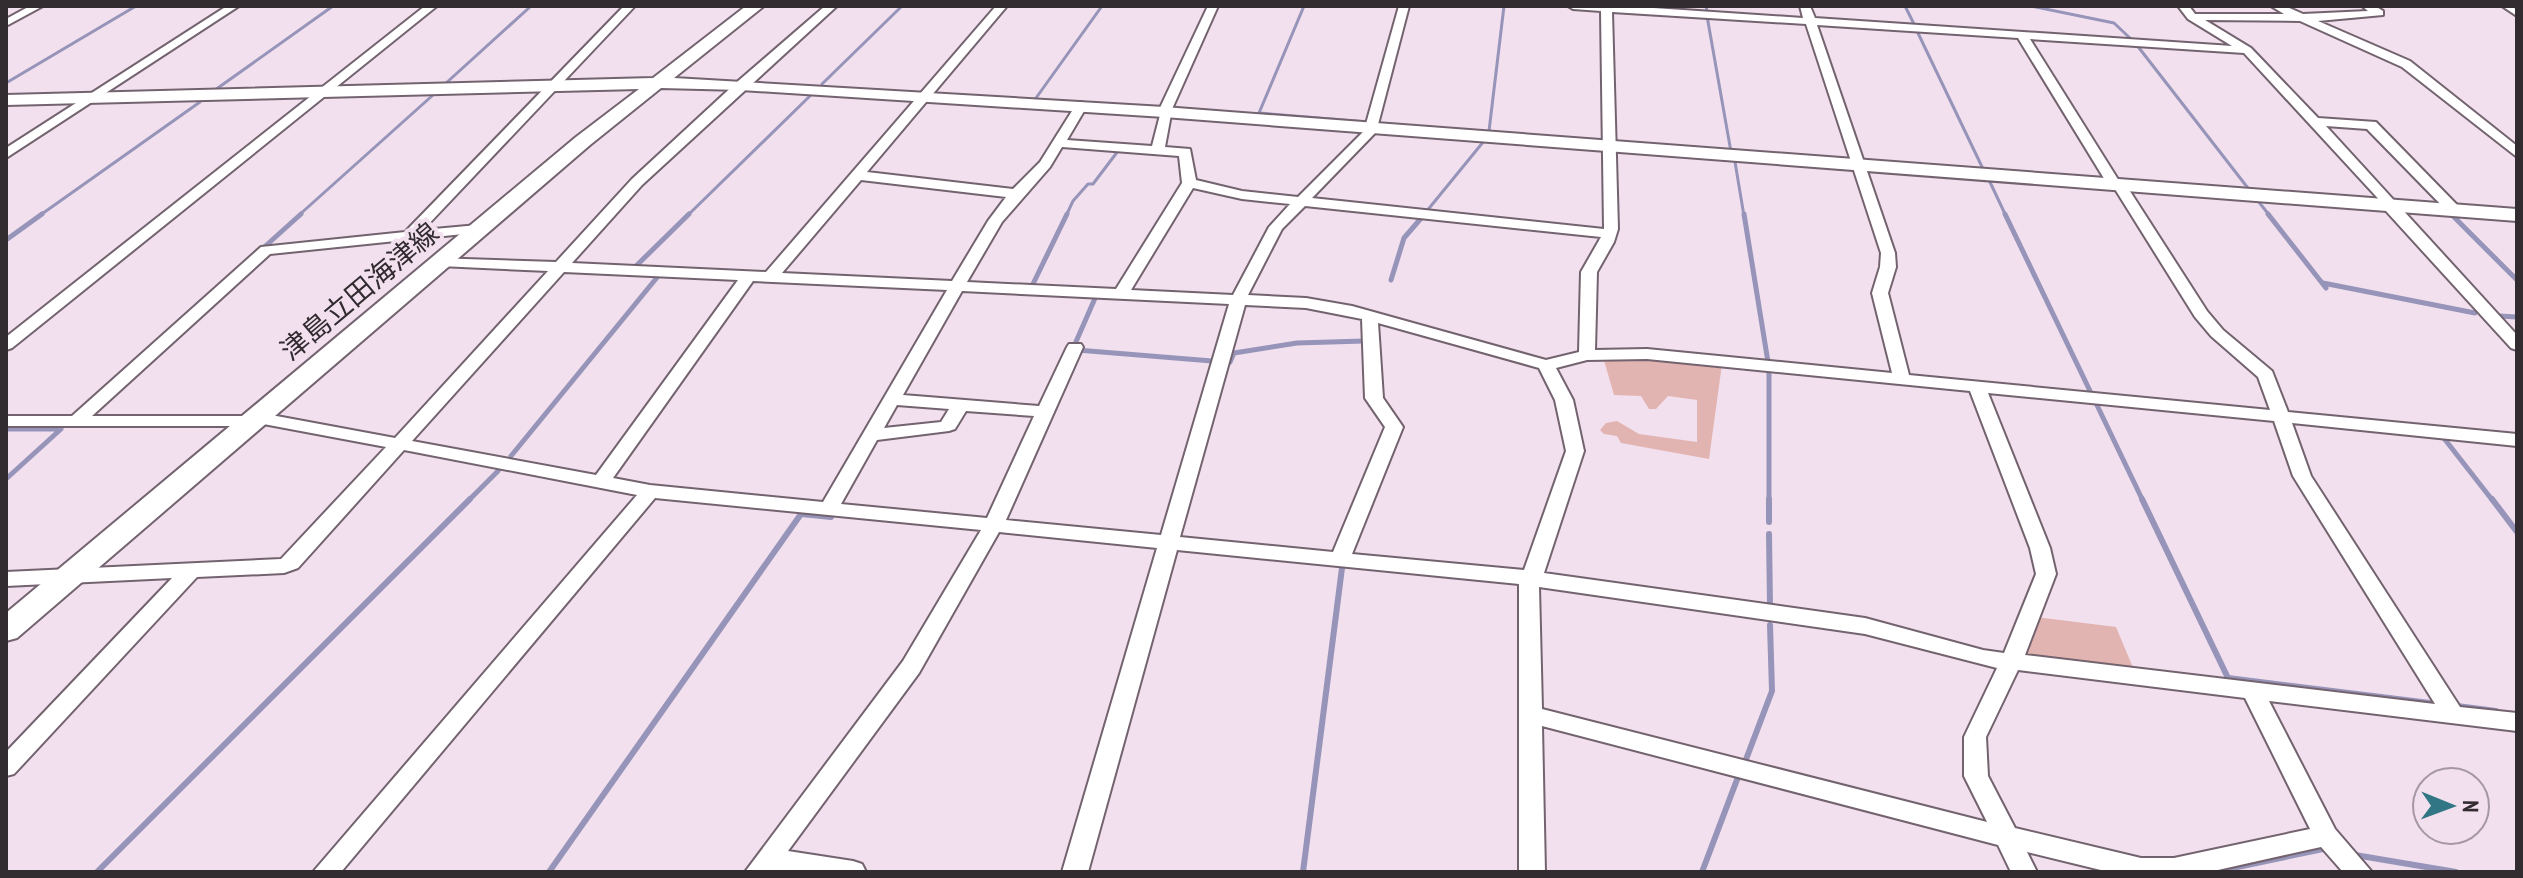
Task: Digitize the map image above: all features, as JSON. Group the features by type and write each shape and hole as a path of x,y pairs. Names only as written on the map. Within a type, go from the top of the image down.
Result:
{"street":[{"path":"6,23 38,6"},
{"path":"6,154 234,6"},
{"path":"6,345 432,6"},
{"path":"409,236 630,6"},
{"name":"津島立田海津線","path":"6,630 478,229 656,83 756,6"},
{"path":"6,579 284,566 291,563 396,443 637,182 832,6"},
{"path":"770,277 1002,6"},
{"path":"1158,149 1165,112 1213,6"},
{"path":"1075,872 1238,300 1276,227 1371,128 1404,6"},
{"path":"1573,6 2247,50"},
{"path":"1805,6 1888,253 1888,267 1880,293 1902,379"},
{"path":"2183,6 2192,17 2247,50 2517,345"},
{"path":"2276,6 2406,64 2517,153"},
{"path":"2192,17 2256,15 2308,20 2379,13 2367,6"},
{"path":"2507,6 2516,9"},
{"path":"1587,355 1589,272 1610,234 1611,147 1605,7"},
{"path":"2022,35 2201,314 2217,333 2266,375 2302,476 2454,715"},
{"path":"6,100 656,83 741,85 1165,112 2393,208 2517,215"},
{"path":"829,508 995,221 1045,164 1081,106"},
{"path":"2314,122 2371,125 2456,212"},
{"path":"1058,143 1158,149 1187,154 1189,183 1121,294"},
{"path":"857,175 1016,194"},
{"path":"1189,183 1242,195 1610,234"},
{"path":"76,421 266,250 478,229"},
{"path":"440,261 1306,303 1370,317 1546,365 1587,355 1647,354 2517,440"},
{"path":"600,483 749,276"},
{"path":"1340,558 1394,427 1374,398 1370,317"},
{"path":"763,866 911,667 994,524 1075,347"},
{"path":"1532,872 1529,578 1535,571 1575,451 1564,400 1546,365"},
{"path":"1977,386 2045,562 2046,574 2011,662 1975,737 1976,776 2024,872"},
{"path":"892,399 1045,412"},
{"path":"871,435 949,425 960,405"},
{"path":"6,421 253,419 650,491 1529,578 1865,626 1983,658 2517,722"},
{"path":"326,872 650,491"},
{"path":"6,767 193,569"},
{"path":"2253,691 2326,836 2359,872"},
{"path":"1529,714 2006,836 2152,870 2174,869 2326,836"},
{"path":"763,866 853,872"}],"shaded area":[{"path":"1647,356 1722,364 1709,459 1621,443 1617,436 1604,434 1600,430 1606,423 1617,421 1639,434 1697,442 1697,400 1668,396 1656,409 1649,409 1641,396 1614,395 1603,357"},
{"path":"2036,617 2116,627 2134,670 2020,656"}],"waterway":[{"path":"6,83 136,6"},
{"path":"215,90 333,6"},
{"path":"445,84 531,6"},
{"path":"822,84 902,6"},
{"path":"1036,98 1102,6"},
{"path":"1304,6 1259,113 1367,122"},
{"path":"1489,131 1504,6"},
{"path":"1706,6 1707,11"},
{"path":"1905,6 1915,26"},
{"path":"2031,6 2114,23 2132,40"},
{"path":"2510,6 2517,11"},
{"path":"1707,16 1731,152"},
{"path":"1917,31 1984,171"},
{"path":"2136,44 2251,192"},
{"path":"687,216 813,93"},
{"path":"298,216 433,95"},
{"path":"39,216 200,102"},
{"path":"1426,212 1484,141"},
{"path":"1066,216 1073,201 1088,184 1093,184 1118,151"},
{"path":"1735,162 1744,216"},
{"path":"1989,180 2006,216"},
{"path":"2258,201 2270,216"},
{"path":"6,240 42,214"},
{"path":"261,250 301,214"},
{"path":"634,268 689,214"},
{"path":"1037,287 1032,286 1067,214"},
{"path":"1744,214 1768,362"},
{"path":"2005,214 2091,393"},
{"path":"2268,214 2326,288"},
{"path":"1391,280 1404,238 1423,216"},
{"path":"2454,217 2517,280"},
{"path":"511,456 659,275"},
{"path":"2323,283 2475,313"},
{"path":"1075,344 1096,296"},
{"path":"2499,316 2517,317"},
{"path":"1230,362 1234,353 1297,343 1364,341"},
{"path":"1077,350 1212,361"},
{"path":"1769,370 1769,522"},
{"path":"2095,401 2143,501"},
{"path":"6,429 59,429"},
{"path":"6,479 61,429"},
{"path":"2443,437 2493,501"},
{"path":"97,872 498,471"},
{"path":"2142,499 2228,678 2438,704"},
{"path":"2492,499 2517,532"},
{"path":"549,872 801,514 831,517"},
{"path":"1769,534 1770,606"},
{"path":"1303,872 1342,568"},
{"path":"1745,762 1772,691 1770,625"},
{"path":"2457,706 2496,711"},
{"path":"1702,872 1738,777"},
{"path":"2229,872 2228,869 2323,849"},
{"path":"2355,855 2456,872"}]}
